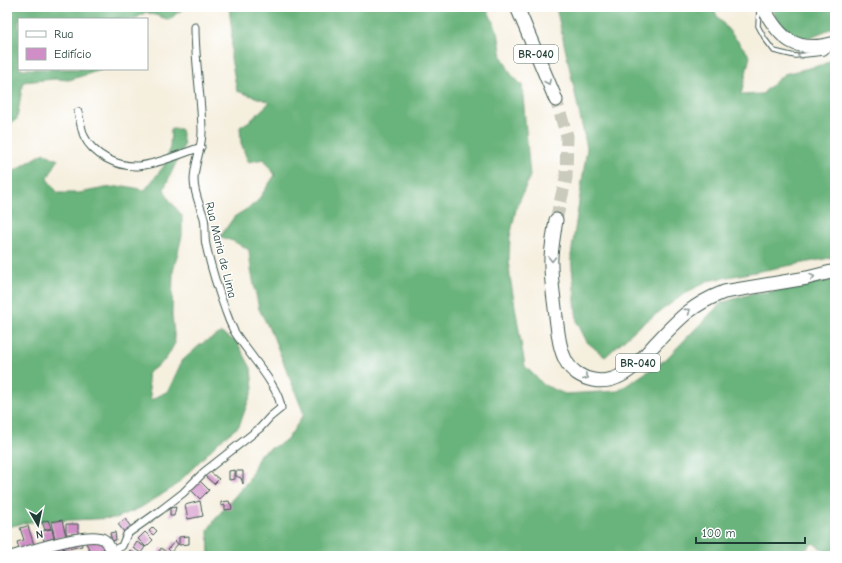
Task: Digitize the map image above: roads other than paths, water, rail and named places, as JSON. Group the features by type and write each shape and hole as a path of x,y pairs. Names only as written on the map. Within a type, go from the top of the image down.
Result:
{"highway":[{"name":"BR-040","path":"517,7 556,100"},
{"path":"763,7 776,29 782,35 797,44 815,48 835,43"},
{"name":"BR-040","path":"556,220 551,257 552,286 558,338 566,362 574,372 587,379 597,381 610,380 622,375 635,366 681,317 696,305 712,297 724,292 807,278 835,271"}],"street":[{"name":"Rua Maria de Lima","path":"111,554 122,546 127,534 183,493 204,472 260,428 281,408 281,401 275,388 234,331 212,270 206,244 205,223 194,186 195,172 201,147 202,131 195,49 196,27"},
{"path":"78,112 84,136 94,149 106,158 121,164 138,166 151,164 201,147"},
{"path":"12,556 75,539 94,536 102,538 106,541 111,554"}],"lane":[{"path":"759,7 758,26 774,51 795,56 824,53 835,43"}],"tunnel":[{"path":"556,100 567,136 566,178 556,220"}]}
